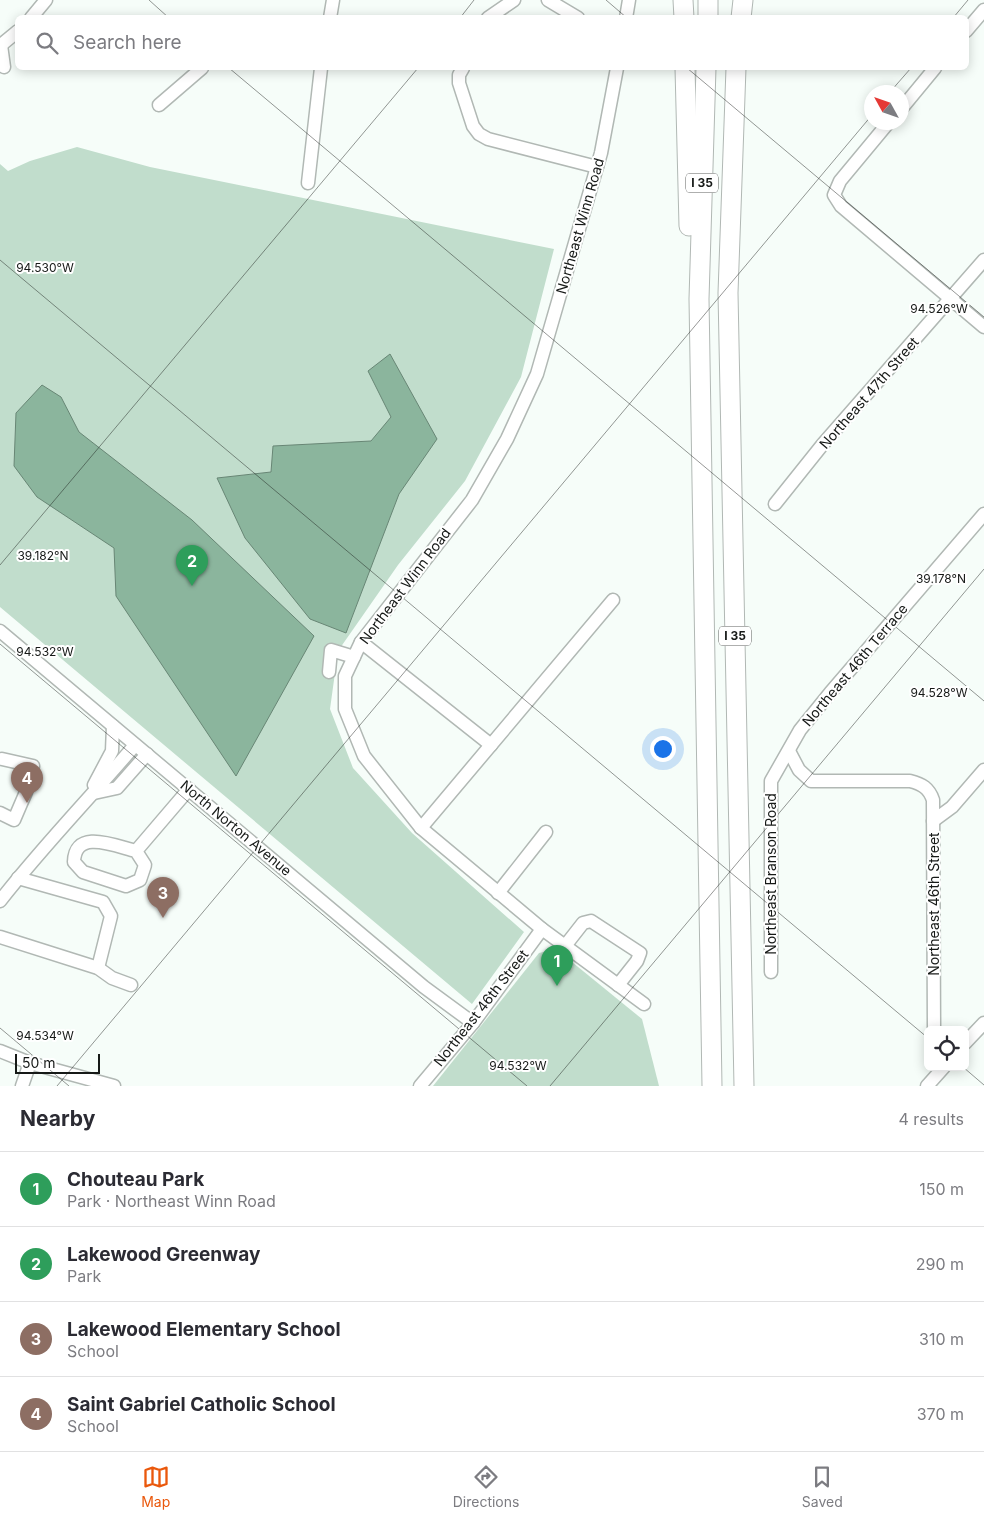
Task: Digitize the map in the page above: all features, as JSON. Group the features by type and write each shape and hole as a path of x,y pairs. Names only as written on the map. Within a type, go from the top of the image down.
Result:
{"highway":[{"path":"683,0 684,15"},
{"path":"708,0 708,15"},
{"path":"738,0 739,15"},
{"path":"740,15 743,0"},
{"path":"685,70 689,251 699,299"},
{"name":"I 35","path":"706,70 699,299 712,1086"},
{"name":"I 35","path":"736,70 728,293 744,1086"}],"street":[{"path":"34,15 46,0"},
{"path":"330,15 333,0"},
{"path":"492,15 514,0"},
{"path":"548,0 573,15"},
{"path":"626,15 629,0"},
{"path":"969,27 984,10"},
{"path":"4,67 0,45 15,33"},
{"path":"160,105 200,70"},
{"path":"308,183 321,70"},
{"path":"462,70 459,75 459,83 473,126 479,134 488,139 597,167"},
{"name":"Northeast Winn Road","path":"616,70 597,167 537,374 508,440 472,500 361,642 346,676 345,708 364,756 421,828 542,929 644,1004"},
{"path":"909,100 934,70"},
{"path":"882,130 840,181 834,195 841,206 984,327"},
{"name":"Northeast 47th Street","path":"775,504 823,444 984,260"},
{"name":"Northeast 46th Terrace","path":"789,751 800,730 830,693 984,514"},
{"path":"421,828 613,600"},
{"name":"North Norton Avenue","path":"0,631 424,987 473,1023"},
{"path":"361,642 491,745"},
{"path":"329,672 331,650 354,657"},
{"path":"94,793 94,783 112,751 113,726"},
{"path":"0,901 36,855 94,793 135,744"},
{"path":"789,751 799,770 811,780 910,781 918,783 930,792 933,822"},
{"name":"Northeast Branson Road","path":"771,972 771,781 789,751"},
{"path":"94,793 117,788 147,754"},
{"path":"0,813 14,820 26,792 32,766 2,759"},
{"name":"Northeast 46th Street","path":"934,1026 933,822 952,807 984,770"},
{"path":"136,851 189,789"},
{"path":"498,893 546,832"},
{"path":"94,840 136,851 145,865 140,880 126,886 83,872 74,862 74,852 81,844 94,840"},
{"path":"18,878 103,902 111,916 98,968"},
{"path":"565,946 584,923 591,921 640,953 638,961 618,985"},
{"name":"Northeast 46th Street","path":"420,1086 473,1023 542,929"},
{"path":"0,937 98,968 112,978 131,986"},
{"path":"969,1040 984,1023"},
{"path":"0,1052 30,1063 114,1086"},
{"path":"22,1086 30,1063"}],"shaded area":[{"path":"77,147 150,167 554,249 521,377 465,481 398,565 338,651 330,709 353,768 412,833 524,932 472,1004 0,607 0,164 8,171 30,161"},
{"path":"390,354 437,439 399,494 346,633 310,619 245,538 217,478 271,472 273,446 371,441 391,417 368,371"},
{"path":"42,385 61,397 79,432 192,520 314,636 236,776 116,596 114,548 37,497 14,466 16,413"},
{"path":"556,949 642,1019 659,1086 433,1086 539,953"}],"place":[{"name":"Lakewood Greenway","path":"192,586"},
{"name":"Saint Gabriel Catholic School","path":"27,803"},
{"name":"Lakewood Elementary School","path":"163,918"},
{"name":"Chouteau Park","path":"557,986"}]}
